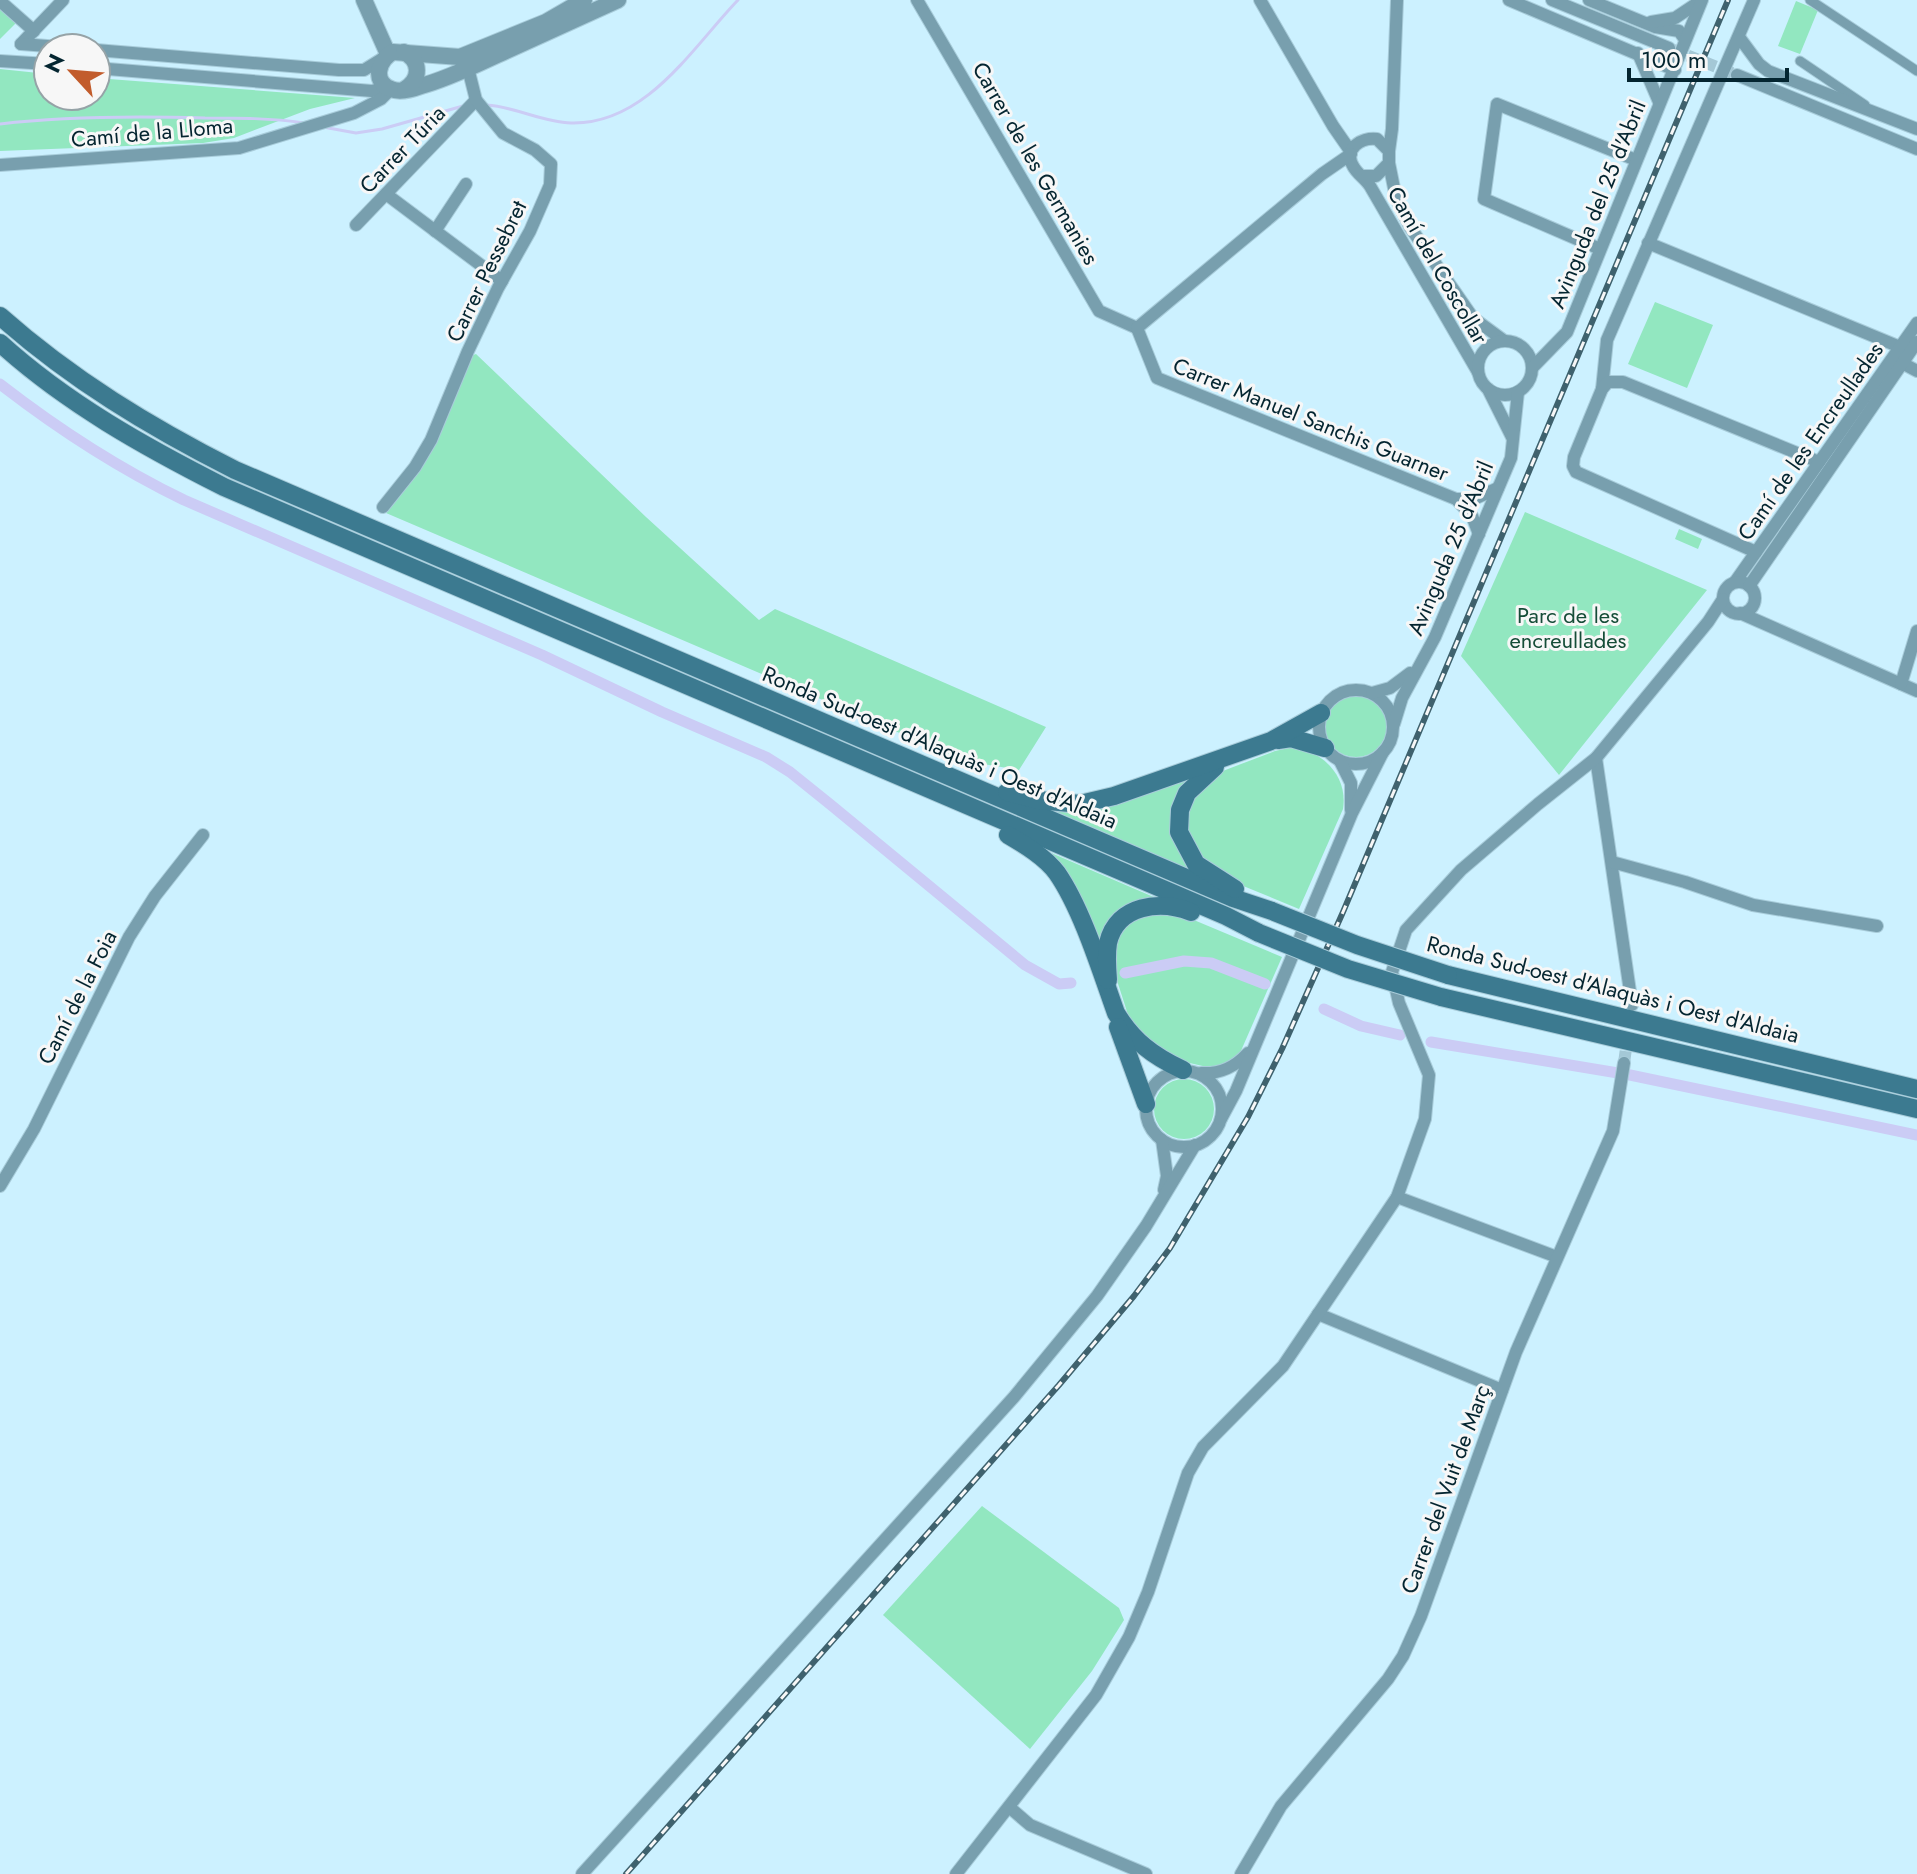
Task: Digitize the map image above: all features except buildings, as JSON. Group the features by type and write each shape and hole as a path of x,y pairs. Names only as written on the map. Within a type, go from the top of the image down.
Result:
{"main road":[{"name":"Ronda Sud-oest d'Alaquàs i Oest d'Aldaia","path":"0,316 90,388 164,434 235,470 1233,898 1357,945 1448,975 1917,1089"},
{"name":"Ronda Sud-oest d'Alaquàs i Oest d'Aldaia","path":"0,343 79,404 154,452 224,487 1348,969 1441,997 1917,1109"},
{"path":"985,792 1080,804 1226,759 1271,741 1321,713"},
{"path":"1271,741 1291,738 1325,748"},
{"path":"1226,759 1187,793 1178,819 1181,839 1196,864 1272,911"},
{"path":"977,811 996,829 1026,845 1056,871 1072,900 1146,1104"},
{"path":"1191,1072 1146,1051 1130,1034 1112,1004 1108,943 1118,925 1135,910 1149,906 1173,906 1238,930 1259,933"}],"street":[{"path":"0,1 34,31 63,0"},
{"path":"364,0 391,56"},
{"path":"112,51 364,70 391,56 460,57 546,22 584,0"},
{"name":"Camí de la Lloma","path":"112,69 372,91 421,87 618,0"},
{"name":"Carrer de les Germanies","path":"917,0 1099,311 1137,328"},
{"path":"1260,0 1351,153 1359,173"},
{"name":"Camí del Coscollar","path":"1397,0 1389,157 1396,198 1410,227 1473,318 1503,340"},
{"path":"1509,0 1675,70"},
{"path":"1552,0 1669,48"},
{"path":"1589,0 1644,22 1679,31 1684,38"},
{"path":"1644,22 1675,18 1702,0"},
{"name":"Avinguda del 25 d'Abril","path":"1532,368 1565,335 1702,0"},
{"path":"1754,0 1607,340 1602,389 1573,466 1576,472 1756,552"},
{"path":"1810,0 1917,71"},
{"path":"32,33 21,44 32,45"},
{"path":"1739,37 1768,71 1913,127 1917,113"},
{"path":"1638,53 1659,102"},
{"path":"391,56 414,59 418,70 415,82 395,89 379,75 391,56"},
{"name":"Camí de la Lloma","path":"337,87 366,77 391,56"},
{"path":"0,61 32,63"},
{"path":"1800,61 1877,114"},
{"name":"Carrer Pessebret","path":"383,507 415,467 431,440 468,351 530,231 550,185 551,164 535,150 503,133 476,100 468,68"},
{"path":"1737,75 1917,149"},
{"name":"Camí de la Lloma","path":"0,165 239,148 354,113 395,89"},
{"name":"Carrer Túria","path":"356,225 476,100"},
{"path":"1600,249 1484,199 1497,104 1636,160"},
{"path":"1137,328 1384,126 1392,113"},
{"path":"1324,172 1335,144 1333,127"},
{"path":"1324,172 1376,176 1389,157 1382,142 1333,127"},
{"name":"Camí del Coscollar","path":"1359,173 1478,372"},
{"path":"435,231 466,184"},
{"path":"386,194 502,281"},
{"path":"1648,243 1900,347"},
{"name":"Camí de les Encreullades","path":"1735,582 1917,323"},
{"name":"Carrer Manuel Sanchis Guarner","path":"1137,328 1157,378 1456,499 1474,499 1499,488"},
{"name":"Avinguda del 25 d'Abril","path":"1521,346 1553,341 1565,335"},
{"path":"1503,340 1521,346 1529,356 1532,368 1528,382 1518,392 1506,395 1488,389 1478,372 1484,351 1503,340"},
{"name":"Camí de les Encreullades","path":"1752,590 1917,342"},
{"path":"1902,363 1917,371"},
{"path":"1602,389 1608,382 1623,382 1819,462"},
{"name":"Avinguda 25 d'Abril","path":"1488,389 1513,440"},
{"name":"Avinguda 25 d'Abril","path":"1394,724 1402,698 1434,640 1512,454 1518,392"},
{"name":"Carrer Manuel Sanchis Guarner","path":"1456,499 1472,516 1479,534"},
{"path":"956,1874 1096,1695 1129,1637 1148,1592 1188,1473 1203,1447 1283,1366 1397,1197 1425,1119 1429,1075 1399,1003 1392,972 1406,930 1461,870 1596,758 1708,622 1723,599 1726,588 1735,582 1752,590 1766,625"},
{"path":"1708,622 1749,609 1752,590"},
{"path":"1723,599 1726,607 1737,613 1917,691"},
{"path":"1901,684 1917,631"},
{"name":"Avinguda 25 d'Abril","path":"1372,693 1390,688 1416,668"},
{"path":"582,1874 1014,1397 1097,1296 1195,1145 1212,1135 1256,1044 1352,813 1393,734 1394,724 1387,705 1372,693 1348,690 1327,703 1321,713 1320,737 1325,748 1347,771 1351,783 1352,813"},
{"path":"1340,761 1363,764 1383,752"},
{"path":"1596,758 1632,1005"},
{"name":"Camí de la Foia","path":"0,1186 34,1129 129,937 155,896 203,835"},
{"path":"1612,862 1753,905 1877,926"},
{"path":"1195,1145 1172,1145 1162,1140 1149,1124 1146,1104 1155,1084 1163,1077 1191,1072 1222,1072 1235,1066 1256,1044"},
{"name":"Carrer del Vuit de Març","path":"1241,1874 1281,1806 1388,1679 1403,1656 1421,1616 1502,1390 1613,1131 1624,1063"},
{"path":"1191,1072 1208,1078 1219,1092 1223,1110 1221,1119"},
{"path":"1161,1201 1167,1176 1162,1140"},
{"path":"1397,1197 1557,1257"},
{"path":"1318,1314 1502,1390"},
{"path":"1009,1807 1030,1825 1146,1874"}],"green space":[{"path":"1796,1 1818,10 1800,54 1778,46"},
{"path":"0,3 16,23 0,39"},
{"path":"0,69 32,72 32,112 112,112 112,79 355,98 310,109 234,138 203,143 0,151"},
{"path":"1655,302 1713,325 1687,388 1628,364"},
{"path":"476,354 759,620 775,609 1046,727 1019,770 965,761 386,513 420,468 468,357"},
{"name":"Parc de les encreullades","path":"1525,512 1707,590 1559,775 1461,656"},
{"path":"1679,529 1702,539 1698,549 1675,539"},
{"path":"1356,695 1368,697 1378,704 1385,714 1385,738 1378,748 1368,755 1356,757 1344,755 1334,748 1327,738 1325,726 1327,714 1334,704 1344,697"},
{"path":"1294,747 1315,754 1332,768 1344,797 1343,809 1299,909 1236,883 1210,867 1186,838 1186,806 1215,774"},
{"path":"1195,772 1175,841 1183,858 1196,872 1050,810"},
{"path":"1042,849 1156,898 1102,946"},
{"path":"1146,912 1182,915 1282,957 1240,1053 1233,1061 1220,1067 1207,1067 1168,1058 1130,1021 1112,957 1120,933 1136,916"},
{"path":"1184,1079 1205,1088 1214,1109 1205,1130 1184,1139 1163,1130 1154,1109 1163,1088"},
{"path":"982,1506 1119,1608 1124,1620 1092,1671 1030,1749 883,1615"}],"waterway":[{"path":"487,105 571,123 598,120 622,111 645,98 685,61 738,0"},
{"path":"323,127 356,133 382,129 463,106"},
{"path":"0,124 128,117 304,123"},
{"path":"0,384 89,447 184,500 542,655 766,757 790,772 1025,965 1059,984 1071,983"},
{"path":"1125,973 1184,961 1211,963 1265,984"},
{"path":"1324,1009 1361,1026 1400,1035"},
{"path":"1431,1042 1630,1075 1917,1135"}],"tunnel":[{"path":"1671,49 1732,73"},
{"path":"1624,1063 1631,1012"}],"railway":[{"path":"626,1874 1059,1385 1134,1296 1170,1248 1248,1117 1343,912 1728,0"}]}
